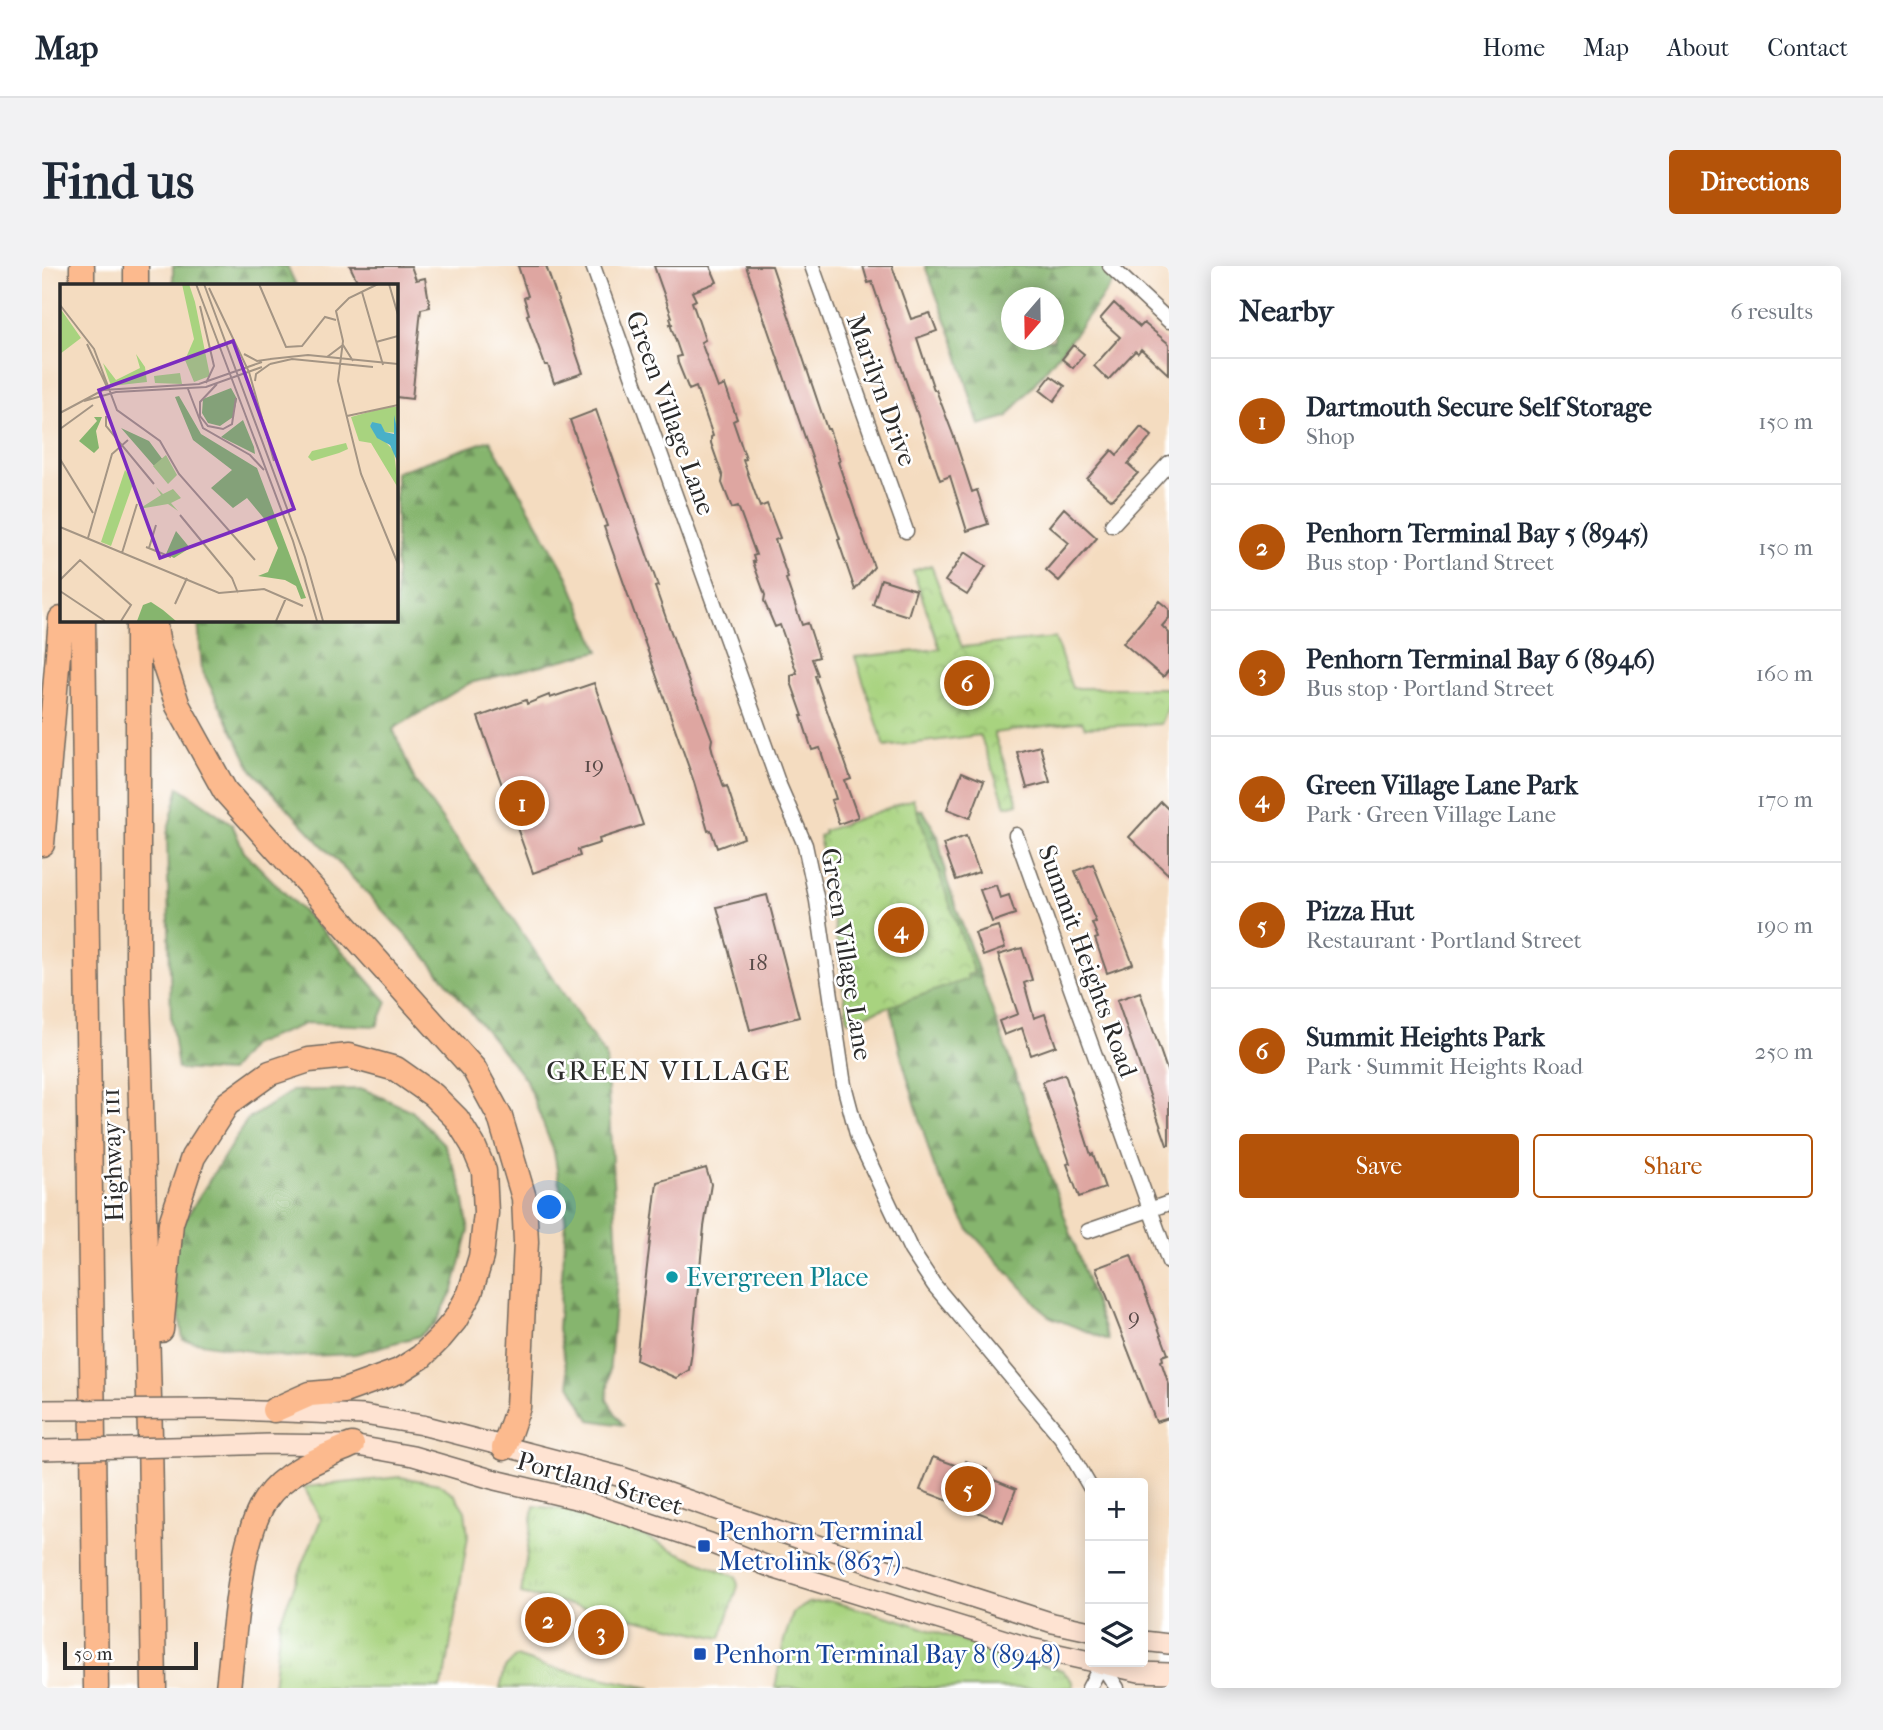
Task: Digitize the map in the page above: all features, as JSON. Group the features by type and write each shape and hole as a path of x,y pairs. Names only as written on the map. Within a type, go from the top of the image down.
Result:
{"highway":[{"path":"82,266 82,284"},
{"path":"136,266 136,284"},
{"path":"42,844 61,621"},
{"name":"Highway 111","path":"83,621 96,1688"},
{"name":"Highway 111","path":"138,621 138,994 154,1688"},
{"path":"154,621 158,645 178,706 225,791 474,1069 500,1117 524,1198 526,1242 518,1407 504,1448"},
{"path":"150,1436 171,1223 193,1157 226,1104 270,1073 309,1060 349,1056 396,1069 433,1095 457,1119 473,1145 484,1171 485,1224 481,1257 470,1293 455,1320 440,1338 421,1357 399,1371 344,1391 310,1394 274,1410"},
{"path":"228,1688 246,1555 255,1522 266,1499 304,1466 352,1446"}],"main road":[{"name":"Portland Street","path":"42,1410 274,1410 364,1415 422,1425 622,1477 909,1577 1054,1623 1085,1630"},
{"name":"Portland Street","path":"42,1450 270,1444 352,1446 413,1456 495,1480 584,1501 710,1543 775,1569 983,1633 1085,1659"},
{"path":"495,1480 504,1448"},
{"path":"1148,1642 1169,1644"},
{"name":"Portland Street","path":"1118,1667 1139,1672 1169,1673"}],"street":[{"name":"Green Village Lane","path":"593,266 779,785 806,845 817,901 844,1085 858,1138 911,1250 933,1285 1061,1437 1085,1478"},
{"name":"Marilyn Drive","path":"812,266 906,531"},
{"path":"1110,266 1168,317"},
{"path":"1112,525 1169,463"},
{"name":"Summit Heights Road","path":"1016,835 1169,1262"},
{"path":"1088,1231 1169,1203"},
{"path":"1089,1688 1100,1667"},
{"path":"1104,1667 1117,1688"}],"green space":[{"path":"173,266 287,266 296,284 173,284"},
{"path":"925,266 1104,266 1116,278 1064,348 1064,287 1001,287 1001,350 1062,350 1007,417 979,425 954,341"},
{"path":"490,440 568,577 599,651 470,683 393,729 415,781 606,1057 618,1267 607,1400 623,1425 590,1420 570,1385 558,1329 566,1223 554,1152 526,1080 427,958 252,770 202,670 198,621 397,621 397,472"},
{"path":"931,565 962,647 1055,638 1072,688 1169,688 1169,705 1160,724 1085,727 1082,721 994,733 1018,803 1006,806 980,735 885,747 855,657 940,649 913,571"},
{"path":"179,787 232,824 244,852 349,958 387,1002 377,1026 307,1023 251,1045 229,1072 178,1069 171,1020 167,834"},
{"path":"913,799 974,973 967,975 968,979 848,1021 819,836 825,834 824,831"},
{"path":"908,809 923,810 938,836 947,881 1108,1340 1048,1316 969,1230 934,1167 900,1052 886,986"},
{"path":"363,1089 412,1111 444,1144 461,1184 469,1231 453,1290 436,1323 419,1336 355,1354 285,1357 183,1340 169,1245 247,1120 292,1091"},
{"path":"400,1477 439,1484 454,1494 465,1511 468,1536 446,1672 440,1688 273,1688 280,1621 321,1519 304,1487"},
{"path":"534,1506 568,1510 628,1527 670,1549 736,1577 738,1586 721,1638 521,1594"},
{"path":"829,1601 1062,1670 1073,1682 1073,1688 775,1688 784,1640 793,1613 809,1603"},
{"path":"516,1657 547,1667 651,1688 500,1688 505,1668"}],"building":[{"path":"350,266 411,266 416,280 425,278 430,307 421,309 412,399 397,397 397,284 359,284"},
{"path":"518,266 546,266 583,373 554,383 527,315 529,314 524,298 528,296"},
{"path":"654,266 710,266 717,282 692,292 696,300 692,302 705,340 701,342 718,388 725,385 737,419 733,421 746,459 743,460 760,507 767,504 780,538 775,540 788,578 786,579 802,625 808,623 819,657 812,659 818,675 815,676 851,779 845,781 858,817 839,824 831,800 836,799 820,748 812,750 791,682 791,675 797,673 780,625 775,627 764,601 765,595 753,562 753,556 756,555 738,506 732,508 722,483 723,477 711,443 713,436 696,387 689,390 678,363 677,357 681,356 670,324 672,317"},
{"path":"746,266 772,266 840,461 838,462 874,567 855,590 838,540 840,539"},
{"path":"863,266 892,266 911,319 930,313 937,331 917,338 972,492 977,490 988,524 967,531 950,476 940,480 872,282 868,283"},
{"path":"1114,303 1140,327 1144,323 1169,344 1169,375 1141,349 1138,353 1135,351 1108,380 1094,366 1120,337 1100,319"},
{"path":"1073,345 1084,354 1073,368 1062,359"},
{"path":"1051,376 1065,386 1054,401 1040,390"},
{"path":"596,410 658,586 655,587 712,739 715,761 724,787 727,786 744,838 717,848 711,830 708,831 694,782 604,527 607,526 570,420"},
{"path":"1141,427 1152,436 1128,464 1138,473 1112,500 1087,479 1112,450 1117,455"},
{"path":"1064,508 1097,538 1059,581 1046,570 1069,543 1049,526"},
{"path":"965,552 986,566 967,595 945,581"},
{"path":"881,579 916,590 908,616 873,605"},
{"path":"1159,601 1169,609 1169,618 1162,626 1169,633 1169,670 1163,677 1123,643"},
{"path":"594,683 643,825 599,839 600,843 578,850 580,856 533,873 478,717 526,700 527,704"},
{"path":"1040,746 1050,782 1027,788 1017,752"},
{"path":"962,772 984,781 970,818 947,809"},
{"path":"1161,802 1169,810 1169,875 1129,837"},
{"path":"966,836 979,872 956,880 943,844"},
{"path":"1093,864 1133,964 1107,973 1095,939 1098,938 1092,923 1096,922 1075,871"},
{"path":"996,885 1000,898 1009,895 1015,914 992,922 980,890"},
{"path":"767,895 799,1017 750,1030 717,907"},
{"path":"998,926 1005,948 983,956 975,933"},
{"path":"1022,948 1032,980 1024,983 1034,1018 1045,1014 1056,1046 1031,1055 1022,1028 1004,1035 999,1021 1018,1014 998,955"},
{"path":"1140,992 1169,1076 1169,1145 1117,1000"},
{"path":"1065,1074 1091,1155 1093,1154 1105,1188 1079,1197 1042,1082"},
{"name":"Evergreen Place","path":"706,1168 711,1184 691,1358 689,1370 676,1378 636,1360 657,1182"},
{"path":"1131,1255 1168,1354 1162,1356 1161,1361 1169,1385 1169,1418 1156,1422 1096,1268"},
{"path":"933,1457 963,1468 966,1461 987,1469 984,1476 1016,1489 1003,1522 920,1490"}],"place":[{"name":"Summit Heights Park","path":"967,683"},
{"name":"Dartmouth Secure Self Storage","path":"522,803"},
{"name":"Green Village Lane Park","path":"901,930"},
{"name":"Evergreen Place","path":"672,1277"},
{"name":"Pizza Hut","path":"968,1489"},
{"name":"Penhorn Terminal Metrolink (8637)","path":"704,1546"},
{"name":"Penhorn Terminal Bay 5 (8945)","path":"548,1620"},
{"name":"Penhorn Terminal Bay 6 (8946)","path":"601,1632"},
{"name":"Penhorn Terminal Bay 8 (8948)","path":"700,1654"}],"district":[{"name":"GREEN VILLAGE","path":"669,1070"}]}
